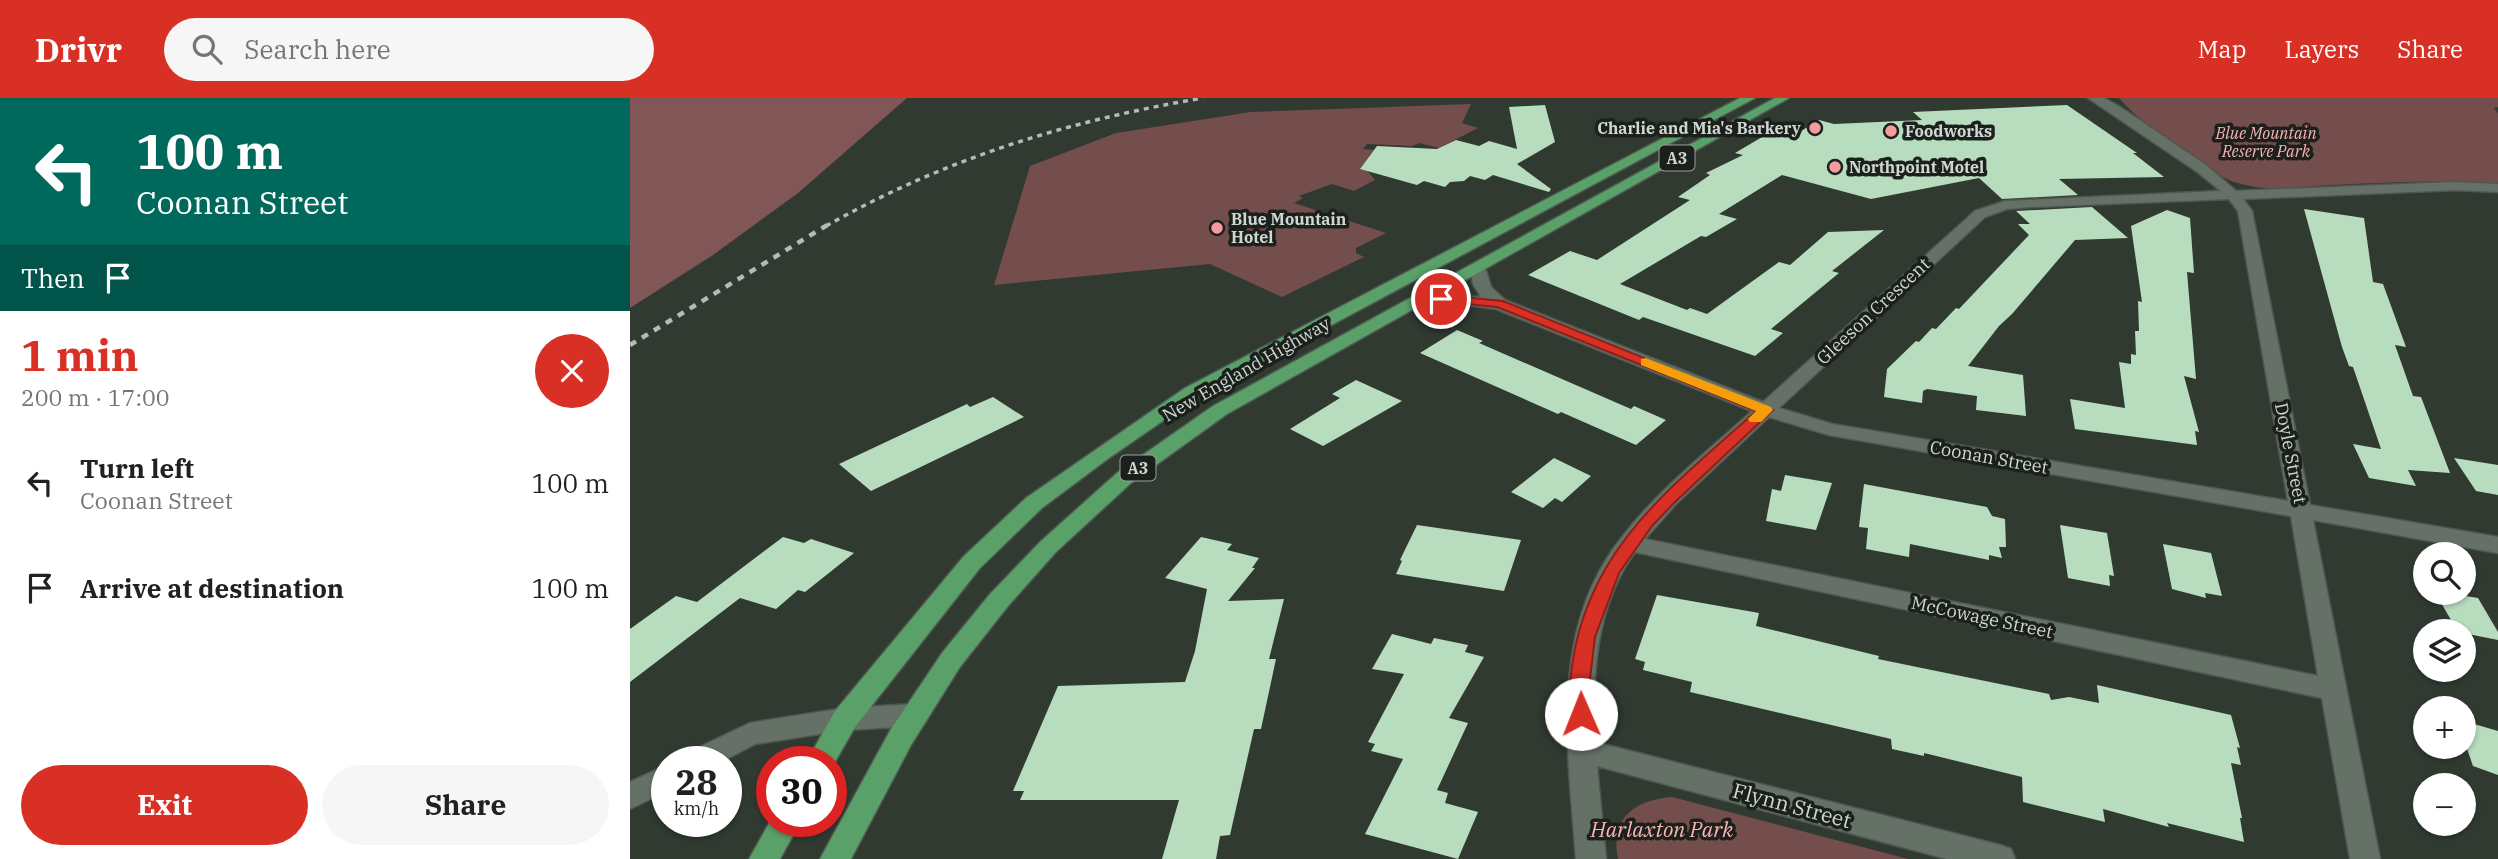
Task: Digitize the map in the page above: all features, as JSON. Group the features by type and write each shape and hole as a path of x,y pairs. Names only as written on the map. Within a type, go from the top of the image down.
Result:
{"highway":[{"name":"New England Highway","path":"830,746 845,719 972,562 1034,503 1192,392 1749,98"},
{"name":"New England Highway","path":"835,859 915,715 951,660 999,600 1048,547 1124,478 1220,410 1783,98"},
{"path":"1376,295 1390,290 1405,290 1413,292 1421,300"},
{"path":"764,859 777,837"}],"street":[{"name":"Doyle Street","path":"2094,98 2113,103 2234,195 2248,219 2365,859"},
{"name":"Gleeson Crescent","path":"1591,859 1580,687 1586,637 1611,571 1629,544 1668,499 1974,218 1986,211 2017,204 2455,186 2498,188"},
{"path":"1478,267 1478,279 1483,288 1499,304"},
{"name":"Coonan Street","path":"1421,300 1462,299 1499,304 1766,410 1817,426 2498,545"},
{"name":"McCowage Street","path":"1629,544 2334,690"},
{"path":"726,746 750,734 845,719 915,715"},
{"name":"Flynn Street","path":"1583,751 2000,859"},
{"path":"630,796 651,785"}],"green space":[{"name":"Blue Mountain Reserve Park","path":"2119,98 2498,98 2498,107 2494,108 2498,113 2498,184 2415,182 2275,188 2241,184 2211,171 2176,148"},
{"name":"Blue Mountain Hotel","path":"1471,104 1462,123 1478,128 1439,148 1419,143 1412,146 1367,144 1363,149 1374,150 1361,167 1375,180 1354,191 1332,184 1299,196 1303,198 1294,203 1386,233 1356,248 1356,253 1364,257 1282,297 1210,264 994,285 1030,166 1116,133 1251,112"},
{"name":"Harlaxton Park","path":"1672,797 1908,859 1618,859 1618,832 1628,814 1646,802"}],"shaded area":[{"path":"630,98 907,98 798,193 713,255 630,308"}],"building":[{"path":"1545,105 1555,142 1517,164 1551,189 1549,192 1493,175 1485,180 1470,176 1464,181 1450,182 1445,187 1424,181 1417,185 1360,169 1377,146 1437,149 1456,140 1479,146 1489,141 1517,149 1509,107"},
{"path":"2067,105 2137,153 2133,153 2164,177 2059,179 2078,195 2002,199 1979,178 1871,199 1782,175 1719,214 1737,219 1706,237 1701,236 1620,284 1687,310 1690,308 1707,314 1779,262 1790,265 1828,232 1884,230 1832,271 1839,273 1771,329 1783,333 1755,356 1643,317 1639,320 1528,275 1570,251 1597,260 1690,200 1678,197 1710,175 1706,173 1743,155 1735,153 1774,130 1793,136 1819,120 1834,124 1922,120 1913,112"},
{"path":"2092,207 2128,238 2075,240 1999,326 1968,366 2023,375 2026,416 1976,410 1977,396 1927,389 1923,391 1922,403 1884,397 1887,369 1916,341 1919,342 1932,328 1936,329 1956,308 1959,309 2029,235 2018,224 2030,224 2016,211"},
{"path":"2304,209 2364,218 2373,282 2383,284 2406,347 2395,345 2413,396 2421,397 2450,473 2408,470 2416,486 2369,478 2353,444 2381,449 2353,367 2349,366 2342,347"},
{"path":"2167,210 2190,218 2194,273 2187,272 2196,379 2184,376 2199,432 2195,431 2197,445 2075,429 2070,399 2125,408 2119,362 2131,364 2131,354 2136,355 2135,331 2139,331 2138,301 2142,302 2131,226"},
{"path":"1457,330 1483,341 1479,343 1631,409 1634,406 1666,420 1636,445 1420,353"},
{"path":"1356,380 1402,401 1323,446 1290,429 1340,398 1332,394"},
{"path":"993,397 1024,417 871,491 839,464 967,404 970,407"},
{"path":"1554,458 1591,476 1562,502 1555,498 1543,508 1511,492"},
{"path":"2454,458 2498,465 2498,495 2476,491"},
{"path":"1785,475 1832,483 1816,530 1766,521 1772,489 1781,491"},
{"path":"1864,484 1987,507 1992,516 2005,519 2006,547 1999,547 2002,558 1989,555 1989,560 1910,544 1909,557 1866,549 1868,528 1859,527"},
{"path":"1417,525 1521,540 1504,591 1396,574"},
{"path":"2060,525 2107,533 2114,576 2109,575 2110,586 2068,578"},
{"path":"783,537 804,543 811,539 854,553 805,592 798,590 776,609 740,598 630,682 630,629 676,596 697,602"},
{"path":"1201,537 1232,544 1227,550 1259,558 1252,568 1255,568 1228,601 1284,599 1269,659 1276,659 1261,729 1254,729 1230,835 1220,836 1216,859 1162,859 1179,800 1020,800 1024,791 1013,791 1058,686 1185,682 1195,651 1207,589 1165,578"},
{"path":"2163,544 2211,553 2222,596 2205,593 2206,598 2172,589"},
{"path":"1657,595 1759,613 1756,626 1879,656 1878,659 2049,694 2051,700 2069,697 2099,703 2097,685 2231,715 2240,748 2237,747 2241,765 2231,763 2244,842 2167,823 2169,827 2103,809 2105,822 2023,802 2022,777 1924,753 1924,756 1892,749 1891,739 1690,692 1692,682 1643,670 1645,662 1635,659"},
{"path":"2478,598 2498,632 2498,640 2476,636 2476,619 2450,619 2442,605 2476,605"},
{"path":"1392,634 1431,644 1434,638 1468,645 1465,652 1484,657 1449,718 1468,723 1437,790 1448,793 1445,803 1478,812 1458,859 1365,834 1403,759 1371,751 1375,744 1368,742 1404,674 1372,669"},
{"path":"2476,725 2498,731 2498,775 2473,766 2471,759 2476,759"}],"railway":[{"path":"826,226 917,181 1009,145 1104,118 1203,98"},
{"path":"630,345 829,224"}],"slow traffic":[{"path":"1646,362 1766,410 1756,419"}],"place":[{"name":"Charlie and Mia's Barkery","path":"1815,128"},
{"name":"Foodworks","path":"1891,131"},
{"name":"Northpoint Motel","path":"1835,167"},
{"name":"Blue Mountain Hotel","path":"1217,228"}],"route":[{"path":"1441,299 1499,304 1766,410 1668,499 1646,522 1611,571 1586,637 1581,662 1581,714"}]}
